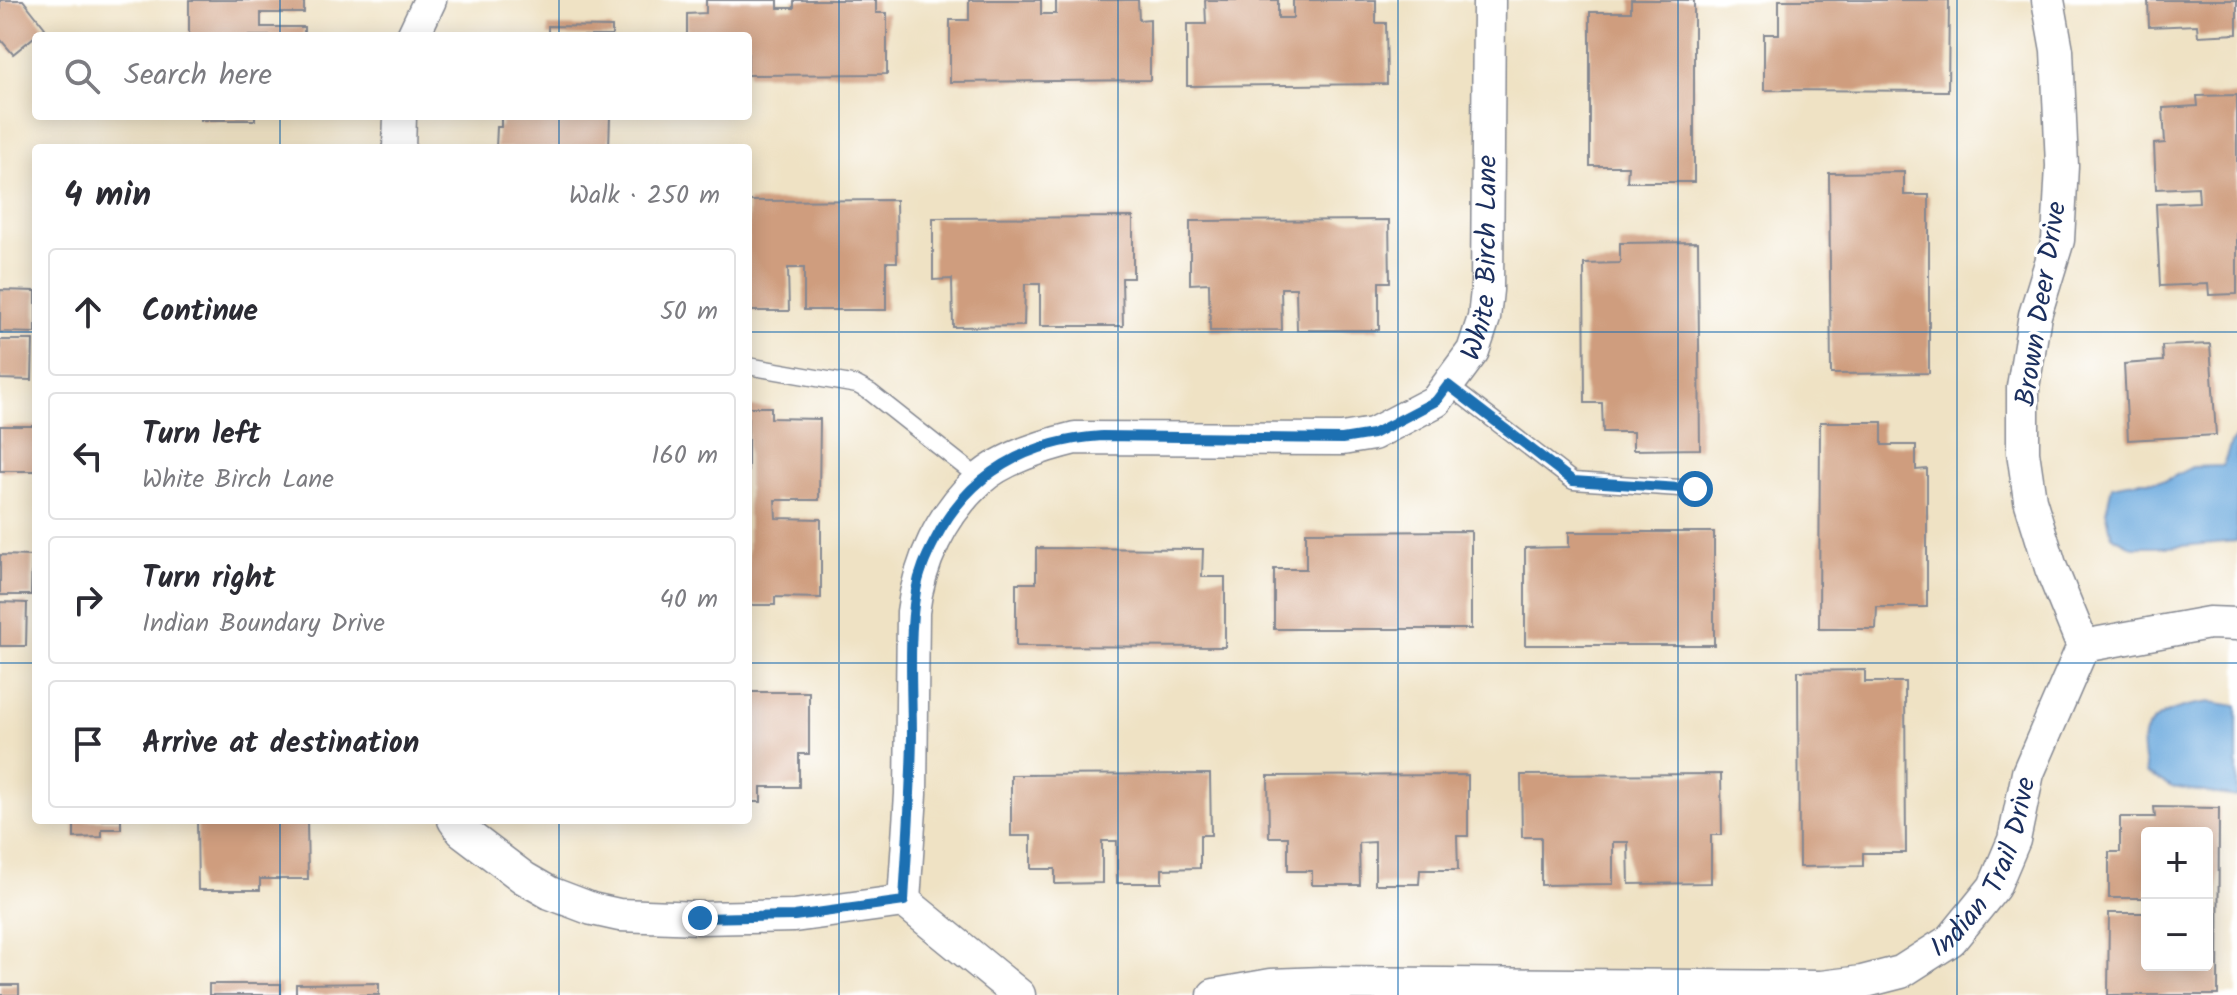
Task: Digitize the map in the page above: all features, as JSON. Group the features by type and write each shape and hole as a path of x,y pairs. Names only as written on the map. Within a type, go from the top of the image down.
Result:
{"street":[{"path":"415,32 430,0"},
{"name":"White Birch Lane","path":"904,901 911,794 913,612 916,589 922,565 944,522 980,479 1044,445 1075,438 1342,439 1373,434 1436,401 1473,351 1484,318 1487,290 1489,0"},
{"name":"Brown Deer Drive","path":"2048,0 2057,50 2060,108 2062,166 2058,240 2035,315 2023,387 2023,452 2030,500 2051,568 2083,646"},
{"path":"399,144 400,120"},
{"path":"2083,646 2209,623 2237,624"},
{"name":"Indian Trail Drive","path":"1214,995 1271,985 1322,983 1821,987 1862,982 1901,972 1951,940 1994,887 2014,840 2028,773 2083,646"},
{"path":"457,824 462,831 537,886 592,909 619,915 700,918 794,916 904,901 1019,995"}],"lane":[{"path":"752,367 857,385 980,479"},
{"path":"1448,385 1573,481 1695,489"}],"water":[{"path":"2237,436 2237,541 2133,547 2112,536 2106,511 2112,486 2139,481 2165,481 2192,467 2223,466 2231,443"},
{"path":"2211,702 2237,706 2237,797 2172,787 2146,773 2143,744 2153,722 2170,711"}],"building":[{"path":"0,0 23,0 45,28 32,32 32,39 13,54 0,39"},
{"path":"189,0 304,0 304,13 261,13 261,27 304,27 304,32 189,32"},
{"path":"706,0 778,0 778,8 794,8 794,0 876,0 876,13 887,13 887,74 752,75 752,32 687,32 687,14 706,13"},
{"path":"969,0 1041,0 1041,14 1056,14 1056,0 1138,0 1139,20 1150,19 1150,80 950,82 950,20 969,20"},
{"path":"1205,0 1278,0 1278,18 1293,18 1293,0 1376,0 1376,23 1386,23 1387,84 1187,86 1187,24 1206,24"},
{"path":"1631,0 1694,0 1694,182 1627,182 1628,166 1590,166 1590,12 1631,12"},
{"path":"1779,0 1949,0 1948,91 1764,90 1764,34 1779,34"},
{"path":"2148,0 2237,0 2237,34 2198,36 2197,25 2149,27"},
{"path":"548,26 612,27 612,32 548,32"},
{"path":"2237,95 2237,294 2209,295 2208,284 2160,286 2156,204 2199,202 2198,187 2156,189 2154,144 2165,143 2163,108 2198,106 2197,96"},
{"path":"501,120 610,120 609,144 496,144 497,127 501,127"},
{"path":"1904,172 1904,195 1929,195 1929,373 1831,374 1829,173"},
{"path":"896,200 897,262 886,262 886,310 804,310 804,268 788,268 789,311 752,311 752,201"},
{"path":"1133,217 1133,278 1122,278 1123,326 1040,326 1040,284 1025,284 1024,326 953,327 952,279 933,280 933,218"},
{"path":"1389,220 1390,282 1379,282 1379,330 1297,330 1296,288 1281,288 1282,330 1210,331 1209,283 1190,284 1190,221"},
{"path":"1698,242 1700,449 1633,450 1633,432 1603,432 1602,403 1585,403 1584,264 1620,263 1620,243"},
{"path":"0,290 32,291 32,333 0,332"},
{"path":"0,340 32,340 32,380 0,379"},
{"path":"2210,344 2216,435 2128,440 2124,364 2163,361 2162,346"},
{"path":"752,407 771,407 771,418 820,419 819,500 775,500 776,518 821,519 821,598 775,597 775,605 752,605"},
{"path":"1820,422 1882,422 1882,445 1916,445 1916,470 1927,469 1927,607 1877,607 1876,629 1819,629"},
{"path":"0,426 32,426 32,471 0,471"},
{"path":"1471,531 1471,629 1274,629 1274,569 1306,569 1306,532"},
{"path":"1569,532 1714,532 1714,645 1525,645 1525,548 1569,547"},
{"path":"1036,548 1203,549 1202,577 1225,577 1225,647 1016,646 1016,583 1036,583"},
{"path":"0,555 32,556 31,595 0,595"},
{"path":"0,602 27,603 26,646 0,646"},
{"path":"1865,670 1865,682 1905,682 1906,853 1863,853 1863,866 1799,867 1798,671"},
{"path":"752,692 809,692 809,754 799,754 799,787 761,787 761,802 752,802"},
{"path":"1210,774 1211,835 1200,835 1200,868 1162,869 1162,883 1117,883 1117,841 1102,841 1102,883 1055,884 1055,869 1031,869 1031,836 1011,836 1011,775"},
{"path":"1721,774 1722,835 1711,835 1711,883 1629,884 1628,842 1613,842 1613,884 1541,885 1541,837 1522,837 1521,775"},
{"path":"1468,775 1468,836 1457,836 1458,870 1420,870 1419,884 1375,884 1375,842 1359,843 1360,885 1312,885 1312,871 1288,871 1288,837 1269,837 1268,776"},
{"path":"2154,807 2219,808 2218,995 2108,995 2109,913 2141,913 2141,971 2213,971 2213,827 2141,827 2141,898 2109,898 2109,852 2120,852 2120,817 2155,817"},
{"path":"74,824 121,824 121,829 102,829 102,837 74,838"},
{"path":"197,824 307,824 308,879 260,879 260,890 198,890"},
{"path":"379,983 379,995 296,995 296,984"},
{"path":"209,984 281,984 281,995 209,995"},
{"path":"0,985 19,985 19,995 0,995"}],"route":[{"path":"700,918 794,916 904,901 911,794 913,612 922,565 944,522 980,479 1044,445 1102,436 1342,439 1373,434 1436,401 1448,385 1573,481 1695,489"}]}
